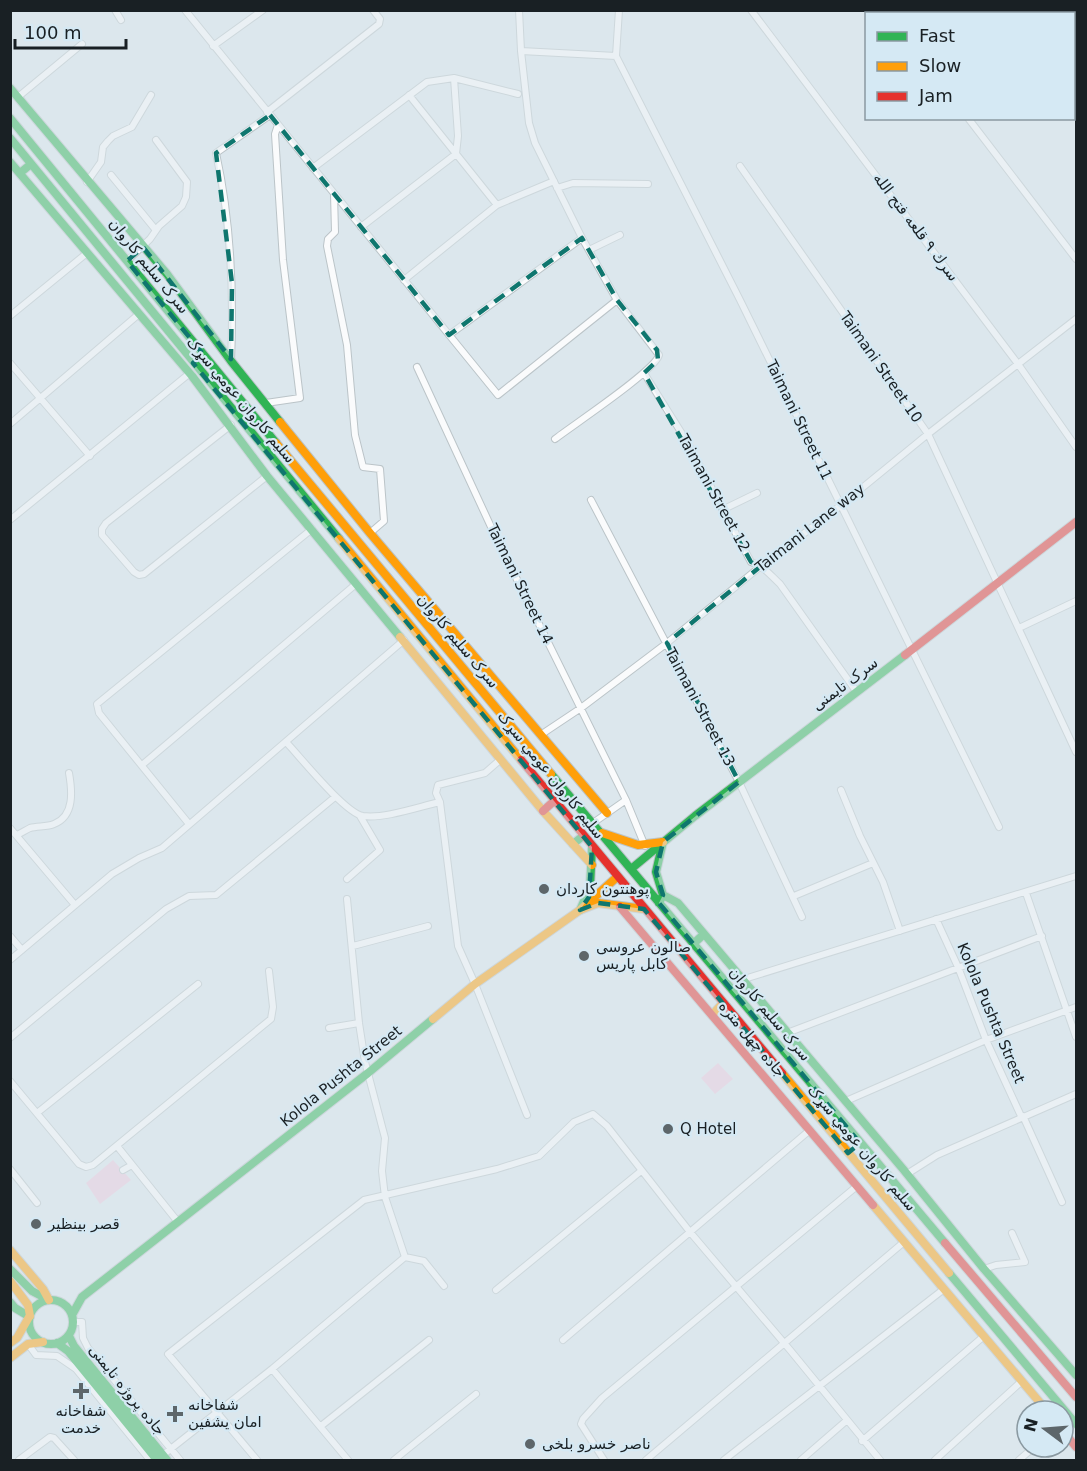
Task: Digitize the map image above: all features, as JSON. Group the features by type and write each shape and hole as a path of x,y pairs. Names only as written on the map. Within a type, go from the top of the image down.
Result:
{"main road":[{"path":"10,88 167,274 231,361 370,533 607,813"},
{"name":"سرک سلیم کاروان","path":"10,118 427,626 631,869 661,899 693,944 1077,1397"},
{"name":"سلیم کاروان عومي سړک","path":"10,138 592,847 1077,1424"},
{"path":"10,162 190,374 231,425 267,476 543,811 592,865"},
{"path":"20,173 31,164"},
{"path":"193,363 203,354"},
{"name":"سرک تایمنی","path":"631,869 739,782 914,650 998,581 1077,522"},
{"path":"543,811 554,801"},
{"path":"601,833 646,847 663,842 656,872 661,899"},
{"path":"573,844 583,836"},
{"path":"580,910 588,897 592,847"},
{"name":"Kolola Pushta Street","path":"82,1297 368,1074 476,984 580,910 617,877"},
{"name":"جاده چهل متره","path":"661,899 678,903 846,1101 984,1269 1075,1371"},
{"path":"580,910 598,903 644,909"},
{"name":"جاده چهل متره","path":"620,907 1037,1399"},
{"path":"693,944 703,935"},
{"path":"712,1014 723,1003"},
{"path":"848,1153 860,1143"},
{"path":"10,1250 53,1301"},
{"path":"10,1269 35,1295 68,1308 73,1318"},
{"path":"10,1281 28,1305 32,1333 43,1342"},
{"path":"10,1343 18,1338 36,1306 82,1297"},
{"path":"10,1358 28,1344 57,1343 69,1336 73,1318 82,1297"},
{"path":"10,1302 30,1317"},
{"name":"جاده پروژه تایمنی","path":"69,1336 157,1458"},
{"name":"جاده پروژه تایمنی","path":"57,1343 68,1351 157,1458"}],"street":[{"path":"115,10 121,20"},
{"path":"184,10 498,395 617,300"},
{"path":"213,46 263,10"},
{"path":"231,361 232,283 225,208 216,153 379,24 380,19 373,10"},
{"path":"519,10 529,123 535,143 582,238 617,300 659,355 658,360 644,373 555,439"},
{"path":"521,51 616,57 619,10"},
{"name":"سرك ٩ قلعه فتح الله","path":"751,10 1074,438 1077,447"},
{"path":"18,96 82,44"},
{"name":"Taimani Street 11","path":"616,57 740,300 999,826"},
{"path":"361,227 456,154 458,136 454,78"},
{"path":"313,168 427,82 454,78 518,94"},
{"path":"87,182 101,162 103,147 113,135 132,127 151,95"},
{"path":"409,95 497,205"},
{"path":"970,120 1077,259"},
{"path":"266,403 300,398 283,260 275,134 278,125"},
{"path":"127,261 152,237 155,229 182,206 187,188 187,182 156,140"},
{"name":"Taimani Street 10","path":"740,166 928,434 1077,752"},
{"path":"111,175 155,229"},
{"path":"404,280 497,205 556,184 648,184"},
{"path":"334,194 335,232 328,239 327,246 347,345 355,435 363,467 380,469 384,521 370,533"},
{"path":"589,250 620,236"},
{"path":"449,335 582,238"},
{"path":"10,316 87,253"},
{"path":"10,424 139,314"},
{"name":"Taimani Lane way","path":"542,734 581,708 667,643 760,566 840,506 928,434 1077,319"},
{"path":"10,363 90,456"},
{"name":"Taimani Street 14","path":"417,367 492,529 626,800 646,847"},
{"name":"Taimani Street 12","path":"644,373 686,440 751,562 770,573 780,584 856,692"},
{"path":"10,520 190,374"},
{"path":"231,425 106,523 102,529 102,535 134,572 139,575 144,574 267,476"},
{"path":"722,510 757,493"},
{"name":"Taimani Street 13","path":"591,500 739,782 802,917"},
{"path":"189,824 99,713 98,704 312,530"},
{"path":"142,765 356,584"},
{"path":"1019,628 1077,601"},
{"path":"10,960 112,874 162,848 404,640"},
{"path":"287,742 335,797 360,816 380,850 347,879"},
{"path":"501,759 485,773 438,785 436,793 440,802 458,946 476,984 527,1115"},
{"path":"17,836 29,828 55,824 65,816 70,807 73,792 69,773"},
{"path":"841,790 883,882 900,931"},
{"path":"10,1038 166,909 189,896 216,895 335,797"},
{"path":"593,823 626,800"},
{"path":"360,816 375,817 440,802"},
{"path":"10,828 75,905"},
{"path":"794,896 873,863"},
{"path":"741,980 1077,876"},
{"path":"1026,893 1077,1037"},
{"path":"346,899 353,946 359,1023 368,1074 385,1138 382,1172 385,1197 405,1257"},
{"name":"Kolola Pushta Street","path":"936,919 958,967 986,1040 1062,1202"},
{"path":"353,946 428,926"},
{"path":"10,936 22,950"},
{"path":"787,1033 1042,936"},
{"path":"10,1081 79,1164 86,1167 93,1165 271,1019 273,1007 269,971"},
{"path":"37,1113 198,984"},
{"path":"846,1101 986,1040 1077,1007"},
{"path":"329,1028 359,1023"},
{"path":"907,1174 937,1155 1022,1116 1077,1094"},
{"path":"257,1461 168,1354 364,1200 385,1197 497,1169 539,1156 574,1122 593,1114 607,1126 690,1232 880,1461"},
{"path":"563,1340 810,1130"},
{"path":"117,1146 178,1222"},
{"path":"123,1170 132,1165"},
{"path":"10,1169 37,1203"},
{"path":"496,1290 641,1171"},
{"path":"604,1461 581,1424 602,1398 857,1186"},
{"path":"984,1269 996,1265 1025,1262 1012,1233"},
{"path":"646,1461 904,1242"},
{"path":"405,1257 424,1261 444,1286"},
{"path":"157,1458 218,1413 405,1257"},
{"path":"724,1461 944,1289"},
{"path":"73,1318 82,1322 83,1338 88,1348 157,1458"},
{"path":"862,1441 984,1336"},
{"path":"321,1426 429,1340"},
{"path":"28,1344 36,1355 57,1356 76,1369 157,1458 180,1461"},
{"path":"272,1369 348,1461"},
{"path":"935,1461 1022,1381"},
{"path":"394,1461 476,1394"},
{"path":"801,1461 846,1421"},
{"path":"19,1461 50,1437 54,1438 74,1461"}],"highlighted area":[{"path":"270,115 449,335 582,238 617,300 657,350 658,360 644,373 751,562 761,566 667,643 739,782 663,842 656,872 663,895 659,903 860,1143 848,1153 644,909 598,903 580,910 589,897 592,847 193,363 203,354 127,261 143,247 231,359 232,283 216,153"}],"shaded area":[{"path":"718,1063 733,1079 715,1094 701,1078"},
{"path":"113,1160 131,1180 100,1204 86,1183"}],"traffic: fast":[{"path":"10,88 167,274 231,361 280,422"},
{"path":"10,118 276,443"},
{"path":"10,138 339,539"},
{"path":"10,162 192,376 267,476 400,637"},
{"path":"20,173 31,164"},
{"path":"631,869 695,816 905,655"},
{"path":"551,774 945,1243"},
{"path":"573,844 583,836"},
{"path":"659,903 663,895 656,872 663,842"},
{"path":"580,910 590,887 592,847"},
{"path":"663,895 678,903 903,1169 984,1269 1076,1375"},
{"path":"693,944 703,935"},
{"path":"72,1315 82,1297 368,1073 433,1019"},
{"path":"10,1269 32,1291 49,1300"},
{"path":"949,1273 1076,1424"},
{"path":"51,1300 66,1307 73,1322 66,1337 51,1344 36,1337 29,1322 36,1307 51,1300"},
{"path":"10,1302 30,1317"},
{"path":"69,1336 74,1346 167,1460"},
{"path":"57,1343 68,1351 157,1460"}],"traffic: slow":[{"path":"280,422 370,533 607,813"},
{"path":"276,443 551,774"},
{"path":"339,539 521,760"},
{"path":"400,637 543,811 592,865"},
{"path":"602,833 638,845 663,842"},
{"path":"433,1019 475,984 580,910 617,877"},
{"path":"580,910 598,903 644,909"},
{"path":"713,1014 723,1003"},
{"path":"782,1073 949,1273"},
{"path":"873,1205 1037,1399"},
{"path":"10,1250 43,1289 49,1300"},
{"path":"10,1281 28,1305 30,1316"},
{"path":"10,1343 17,1338 29,1317"},
{"path":"10,1358 28,1344 43,1342"}],"traffic: jam":[{"path":"905,655 1076,522"},
{"path":"521,760 782,1073"},
{"path":"543,811 554,801"},
{"path":"620,907 873,1205"},
{"path":"945,1243 1076,1397"}],"place":[{"name":"پوهنتون کاردان","path":"544,889"},
{"name":"صالون عروسی کابل پاریس","path":"584,956"},
{"name":"Q Hotel","path":"668,1129"},
{"name":"قصر بینظیر","path":"36,1224"},
{"name":"شفاخانه خدمت","path":"81,1391"},
{"name":"شفاخانه امان یشفین","path":"175,1414"},
{"name":"ناصر خسرو بلخی","path":"530,1444"}]}
